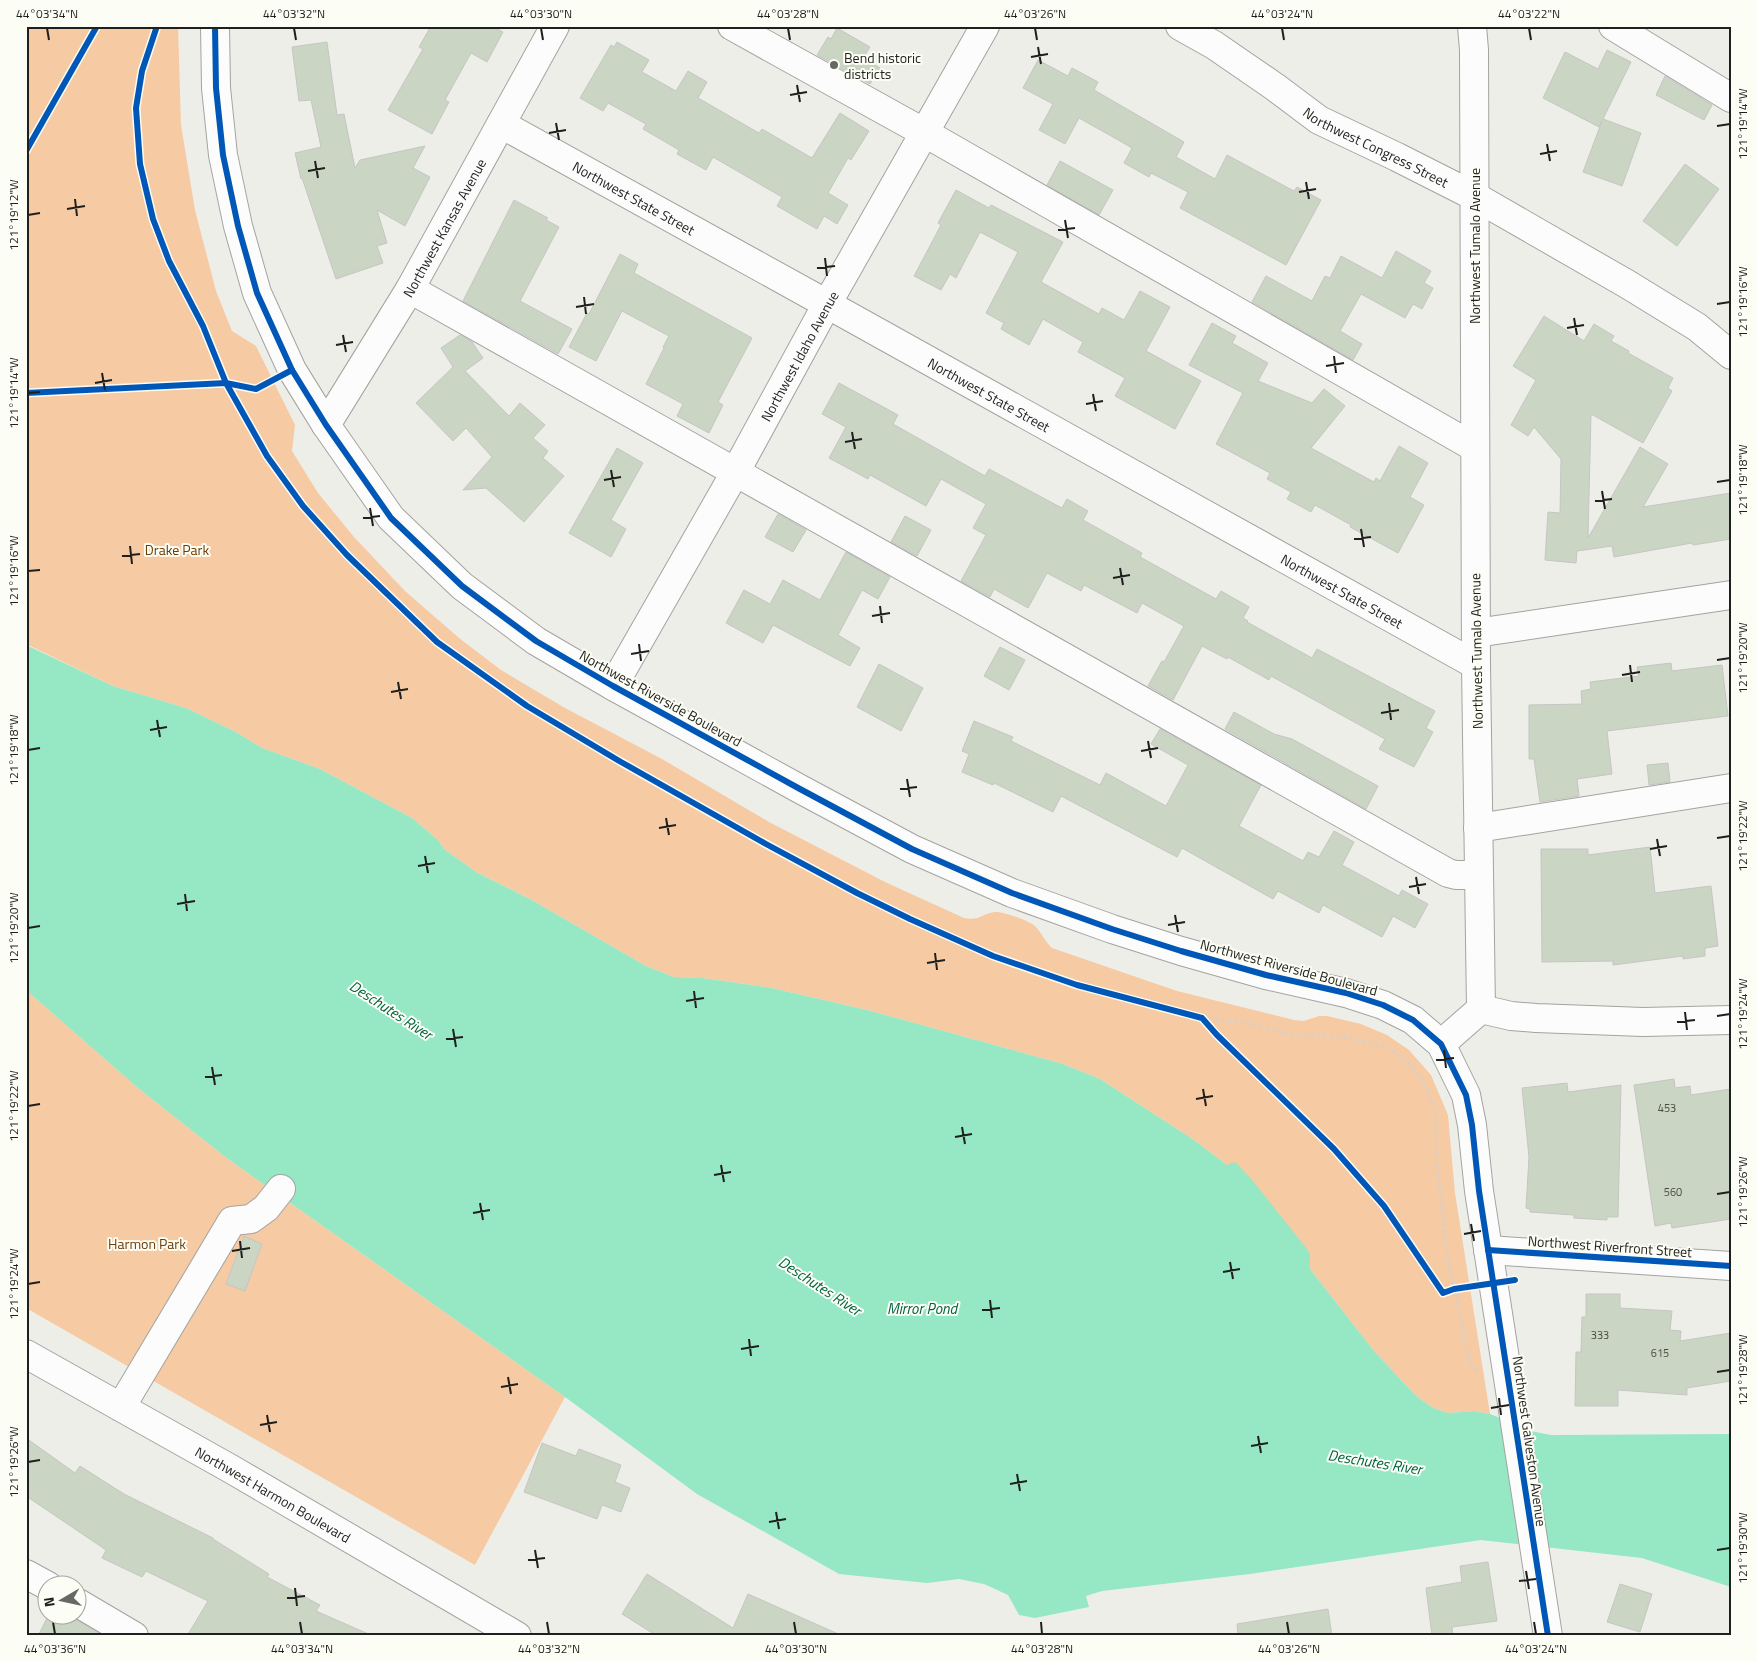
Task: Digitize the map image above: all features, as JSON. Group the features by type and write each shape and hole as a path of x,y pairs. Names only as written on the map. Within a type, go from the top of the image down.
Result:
{"street":[{"name":"Northwest Riverside Boulevard","path":"215,26 216,88 223,155 238,226 257,293 292,370 326,425 391,518 462,586 536,641 613,686 912,849 1012,893 1112,929 1266,975 1346,993 1383,1005 1413,1020 1441,1044"},
{"name":"Northwest Kansas Avenue","path":"326,425 410,289 555,26"},
{"path":"732,26 925,133 1474,447"},
{"name":"Northwest Idaho Avenue","path":"613,686 736,472 827,304 985,26"},
{"name":"Northwest Congress Street","path":"1180,26 1214,45 1319,120 1474,196 1697,327 1731,355"},
{"name":"Northwest Tumalo Avenue","path":"1472,26 1474,50 1474,447 1478,875 1482,1009"},
{"path":"1613,26 1731,98"},
{"name":"Northwest State Street","path":"501,124 1476,665"},
{"path":"410,289 1448,873 1478,875"},
{"path":"1476,633 1731,595"},
{"path":"1478,828 1731,788"},
{"path":"1488,1250 1472,1125 1466,1095 1441,1044 1482,1009 1511,1016 1536,1018 1644,1022 1731,1020"},
{"path":"121,1407 232,1221 251,1218 266,1208 281,1190"},
{"name":"Northwest Riverfront Street","path":"1488,1250 1731,1266"},
{"name":"Northwest Galveston Avenue","path":"1488,1250 1548,1636"},
{"name":"Northwest Harmon Boulevard","path":"26,1354 231,1469 508,1634"},
{"path":"26,1574 38,1581"},
{"path":"88,1610 134,1636"}],"path":[{"path":"1192,1015 1251,1024 1293,1035 1349,1038 1383,1046 1392,1050 1416,1071 1428,1091 1436,1112 1437,1165 1441,1212 1452,1290 1470,1362 1480,1376"},
{"path":"1202,1018 1212,1029"},
{"path":"1452,1290 1493,1284"}],"green space":[{"name":"Drake Park","path":"26,26 178,26 181,125 195,210 216,291 232,331 256,346 295,425 292,451 318,493 354,537 405,591 459,638 501,670 565,708 662,759 771,823 885,882 964,918 977,918 995,912 1010,915 1035,926 1052,948 1177,991 1294,1020 1304,1021 1319,1016 1327,1016 1361,1024 1387,1035 1409,1050 1431,1075 1448,1115 1455,1193 1490,1414 1474,1411 1448,1413 1433,1408 1415,1395 1374,1351 1310,1269 1310,1253 1227,1165 1194,1140 1100,1079 1063,1064 871,1011 772,988 702,978 674,977 646,966 530,899 476,872 444,849 438,840 412,818 320,769 262,748 236,732 186,708 113,686 26,644"},
{"name":"Harmon Park","path":"26,990 138,1088 228,1159 565,1397 475,1565 26,1308"}],"water":[{"name":"Mirror Pond","path":"26,645 113,686 186,708 236,732 262,748 320,769 412,818 438,840 444,849 476,872 530,899 646,966 674,977 702,978 772,988 871,1011 1063,1064 1100,1079 1194,1140 1227,1165 1235,1162 1253,1181 1310,1253 1310,1269 1374,1351 1415,1395 1433,1408 1448,1413 1474,1411 1490,1414 1500,1418 1509,1427 1551,1435 1731,1434 1731,1587 1642,1558 1481,1540 1250,1574 1102,1591 1086,1596 1089,1607 1035,1618 1019,1615 1008,1595 984,1584 959,1579 927,1583 839,1574 697,1494 565,1397 228,1159 138,1088 26,990"}],"building":[{"path":"431,26 492,26 503,32 487,62 471,53 445,100 449,102 432,134 388,110 423,49 419,47"},
{"path":"837,28 870,47 863,58 880,68 870,84 817,55 828,37 831,39"},
{"path":"327,42 337,115 344,114 355,168 360,160 425,146 413,168 430,177 405,226 377,210 387,243 377,246 383,263 336,279 301,179 295,153 321,147 311,100 299,101 292,47"},
{"path":"617,42 649,60 642,72 676,91 688,71 707,82 698,98 759,133 762,129 812,158 840,113 869,131 851,160 848,158 828,193 848,205 837,224 824,216 817,229 777,206 782,197 713,157 706,170 677,154 679,150 643,129 646,124 608,103 603,111 580,98 611,45 614,47"},
{"path":"1607,50 1631,62 1603,119 1641,133 1622,186 1583,172 1602,121 1599,127 1543,98 1565,52 1598,69"},
{"path":"1038,60 1068,76 1072,68 1098,82 1094,90 1184,142 1176,157 1215,179 1227,155 1294,191 1297,187 1321,200 1286,265 1180,208 1188,192 1151,173 1149,177 1124,163 1132,148 1079,118 1065,144 1039,130 1053,104 1023,88"},
{"path":"1665,76 1712,105 1704,120 1656,95"},
{"path":"1060,161 1113,190 1099,215 1047,185"},
{"path":"1685,164 1719,189 1677,246 1643,221"},
{"path":"956,190 989,208 991,205 1063,242 1041,282 1099,314 1102,308 1124,320 1140,291 1170,307 1146,351 1201,381 1175,429 1115,396 1125,378 1078,352 1083,342 1043,319 1029,345 1001,329 1004,323 986,313 1018,252 980,232 956,278 950,274 941,290 914,276 941,225 938,223"},
{"path":"514,200 548,218 546,220 559,227 520,301 572,329 558,354 463,301"},
{"path":"1396,251 1431,271 1424,283 1433,288 1422,309 1413,304 1405,318 1361,294 1340,331 1362,344 1353,360 1252,302 1266,276 1312,301 1325,276 1330,278 1341,256 1382,278"},
{"path":"620,254 638,264 634,273 752,338 718,402 723,405 709,433 677,416 683,404 646,384 669,336 622,311 596,361 569,347 587,313 589,314"},
{"path":"1544,316 1584,341 1594,324 1614,336 1611,341 1629,351 1628,353 1673,378 1668,388 1672,391 1643,443 1591,414 1588,538 1640,447 1668,464 1643,507 1731,493 1731,539 1693,545 1692,543 1614,557 1612,546 1577,551 1576,563 1545,560 1548,512 1560,513 1561,459 1534,427 1528,436 1511,425 1536,380 1513,366"},
{"path":"1212,323 1236,336 1232,343 1268,363 1258,381 1312,403 1324,389 1345,406 1311,448 1374,482 1376,478 1380,481 1399,446 1428,463 1410,497 1424,505 1398,553 1350,527 1351,525 1315,505 1311,512 1287,499 1291,492 1267,479 1270,473 1216,444 1243,393 1189,365"},
{"path":"460,335 472,342 483,358 465,371 509,416 520,403 545,425 533,438 548,451 543,458 564,476 524,522 486,488 463,490 492,457 466,428 453,441 416,403 453,367 441,348"},
{"path":"839,383 898,415 893,424 985,476 989,469 1062,508 1067,499 1088,511 1083,520 1142,553 1140,557 1216,599 1221,591 1249,607 1243,618 1247,622 1312,658 1317,649 1435,711 1426,728 1433,732 1414,767 1379,749 1385,739 1271,676 1269,680 1228,657 1227,659 1202,646 1173,700 1148,686 1184,626 1142,603 1137,613 1084,585 1081,591 1047,573 1028,608 994,589 990,597 961,581 986,535 973,528 986,504 941,479 926,506 870,475 868,479 829,458 846,427 822,414"},
{"path":"617,448 643,463 611,520 626,529 611,557 569,533"},
{"path":"778,514 806,530 793,552 765,537"},
{"path":"905,516 931,530 917,556 891,542"},
{"path":"846,552 890,577 878,599 862,590 838,635 860,648 850,666 773,625 763,643 726,623 744,590 770,604 783,580 820,600"},
{"path":"1000,647 1025,660 1009,690 984,676"},
{"path":"1671,663 1672,671 1722,665 1728,716 1607,731 1612,774 1577,779 1579,796 1540,802 1534,759 1529,759 1529,705 1582,704 1581,691 1591,689 1590,682 1639,676 1637,667"},
{"path":"879,664 923,688 901,731 857,707"},
{"path":"1234,712 1274,734 1292,739 1378,786 1366,809 1225,729"},
{"path":"974,721 1013,737 1011,741 1100,785 1106,773 1166,806 1188,765 1151,744 1160,729 1261,785 1239,826 1303,861 1308,852 1319,857 1334,831 1354,842 1342,865 1399,896 1402,890 1428,904 1415,928 1393,916 1382,937 1323,905 1319,913 1278,891 1273,899 1182,848 1177,857 1061,796 1053,812 994,783 993,785 962,772 969,754 962,751"},
{"path":"1668,763 1670,782 1649,785 1647,765"},
{"path":"1650,847 1655,893 1711,886 1718,946 1705,948 1705,956 1683,959 1683,956 1613,965 1613,961 1542,962 1541,849 1588,849 1588,855"},
{"path":"1674,1079 1675,1088 1690,1086 1691,1095 1731,1089 1731,1219 1672,1228 1671,1223 1655,1226 1634,1085"},
{"path":"1567,1083 1568,1092 1621,1085 1618,1217 1607,1217 1607,1220 1574,1218 1574,1215 1530,1212 1530,1209 1526,1208 1529,1157 1522,1088"},
{"path":"244,1236 262,1244 245,1291 226,1284"},
{"path":"1586,1294 1620,1294 1620,1308 1672,1311 1670,1330 1681,1331 1680,1341 1731,1333 1731,1381 1687,1388 1687,1395 1618,1390 1618,1406 1575,1406 1576,1352 1581,1352 1582,1317 1586,1317"},
{"path":"26,1438 75,1473 80,1466 124,1494 213,1538 269,1574 267,1577 320,1605 316,1611 373,1636 187,1636 208,1601 146,1571 142,1577 102,1558 106,1550 26,1496"},
{"path":"542,1443 576,1456 579,1449 621,1465 615,1482 630,1488 621,1512 602,1505 597,1519 524,1492"},
{"path":"1488,1562 1497,1621 1452,1627 1453,1636 1432,1636 1426,1588 1462,1582 1460,1566"},
{"path":"647,1574 733,1628 748,1594 843,1636 657,1636 622,1614"},
{"path":"1620,1584 1652,1594 1640,1632 1607,1622"},
{"path":"1328,1609 1332,1636 1238,1636 1237,1624"},
{"path":"44,1624 84,1624 103,1636 38,1636"}],"cycle path":[{"path":"26,151 97,26"},
{"path":"157,26 142,71 136,108 140,164 153,219 169,261 203,326 226,383 256,389 292,370"},
{"path":"215,26 216,88 223,155 238,226 257,293 292,370 326,425 391,518 462,586 536,641 613,686 912,849 1012,893 1112,929 1266,975 1346,993 1383,1005 1413,1020 1441,1044 1466,1095 1472,1125 1479,1191 1548,1636"},
{"path":"26,393 226,383 267,456 303,506 347,555 437,642 527,706 766,844 910,919 993,956 1077,985 1202,1018 1217,1035 1334,1149 1384,1206 1443,1293 1454,1289 1515,1280"},
{"path":"1488,1250 1731,1266"}],"place":[{"name":"Bend historic districts","path":"834,65"}],"water label":[{"name":"Deschutes River","path":"391,1010"},
{"name":"Deschutes River","path":"820,1286"},
{"name":"Deschutes River","path":"1375,1462"}]}
